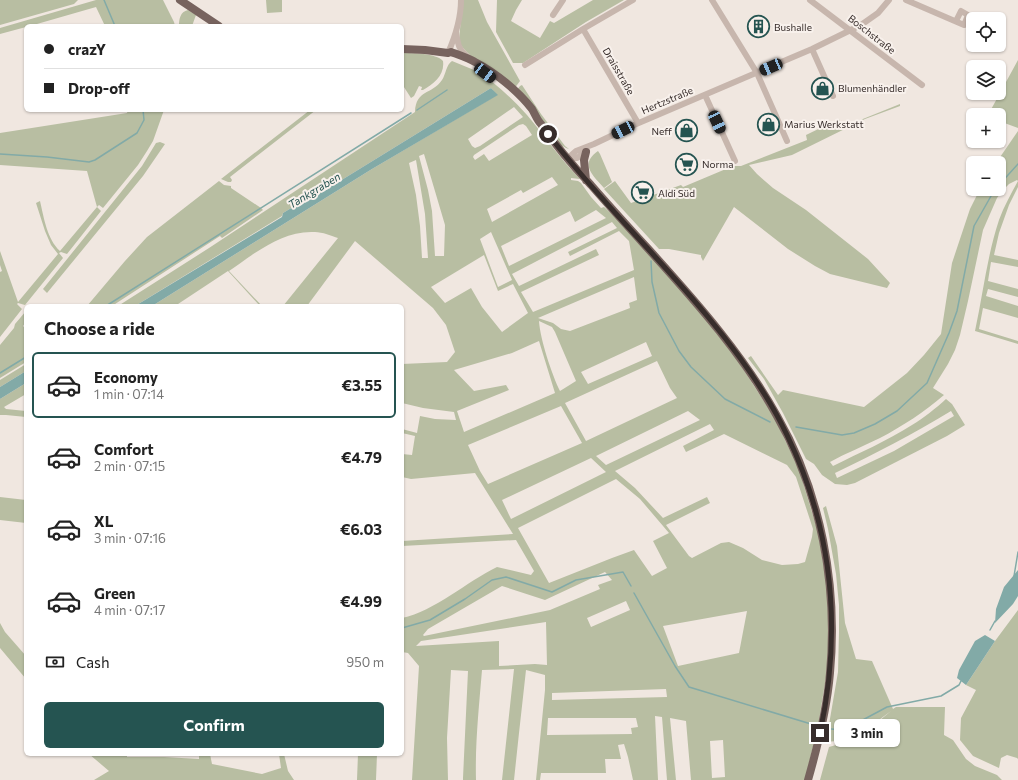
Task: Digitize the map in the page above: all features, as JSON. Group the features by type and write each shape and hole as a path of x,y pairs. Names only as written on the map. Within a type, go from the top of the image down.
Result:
{"main road":[{"path":"183,1 215,24"},
{"path":"404,49 451,52 474,61 501,79 514,91 532,110 539,122 567,159 709,318 743,362 777,415 788,436 808,486 822,534 831,596 832,620 830,673 818,742 808,780"},
{"path":"448,53 453,58 472,66 498,82 529,114 539,122"},
{"path":"586,152 584,160 586,180"}],"street":[{"path":"448,53 456,31 461,0"},
{"path":"553,15 563,0"},
{"path":"525,65 633,0"},
{"path":"712,0 757,73 787,141"},
{"name":"Boschstraße","path":"810,0 922,85"},
{"name":"Hertzstraße","path":"567,159 574,152 812,49 851,30 870,20 889,0"},
{"path":"906,0 956,21"},
{"name":"Draisstraße","path":"583,29 638,123"},
{"path":"456,31 458,46 462,52 474,61"},
{"path":"812,49 833,96"},
{"name":"Hertzstraße","path":"705,95 735,161"},
{"name":"Hertzstraße","path":"567,159 578,158 594,144"}],"green space":[{"path":"0,0 78,0 74,4 0,25"},
{"path":"96,0 163,0 174,24 104,24 96,7 37,24 24,24 24,28 0,34 0,28"},
{"path":"266,0 282,0 282,12 267,13"},
{"path":"463,0 478,0 487,22 520,81 514,89 476,60 463,48 460,43"},
{"path":"497,0 522,0 511,21 540,38 550,21 554,23 593,0 624,0 586,22 523,63 513,63 496,32"},
{"path":"188,10 196,15 193,24 179,24 180,18 185,11"},
{"path":"404,53 418,53 440,58 443,61 443,66 438,78 423,90 421,90 422,87 419,86 414,96 411,98 404,87"},
{"path":"1018,60 1018,128 1006,124 1006,108 992,108 996,100 1006,100 1006,82"},
{"path":"452,61 474,70 489,79 488,81 490,83 491,81 501,89 527,115 566,164 580,179 571,178 571,180 581,183 601,208 604,207 614,216 693,303 736,358 773,415 799,469 818,532 829,598 829,659 818,726 805,780 691,780 686,721 670,718 676,780 667,780 662,717 655,716 658,780 633,780 624,744 618,745 621,759 605,759 606,773 541,773 540,780 536,780 545,690 545,675 526,670 514,780 502,780 514,669 482,670 477,739 476,780 463,780 468,671 451,670 447,738 448,780 412,780 419,666 408,653 404,652 404,617 438,603 497,567 531,575 534,571 516,540 404,546 404,541 513,534 475,473 411,479 404,477 404,454 412,455 415,436 404,433 404,430 417,433 420,416 435,419 456,420 454,412 423,408 404,403 404,364 447,362 455,352 446,325 433,308 355,241 308,304 285,304 338,238 318,232 303,232 280,239 269,244 229,271 260,304 258,304 228,271 178,304 155,304 372,169 497,95 491,88 314,197 311,196 283,213 282,216 138,304 121,304 415,112 418,99 438,85 443,78 447,67","holes":["514,107 523,117 480,146 475,148 468,139","523,124 526,126 532,135 489,161 484,154 475,160 473,157 519,125","424,154 445,225 444,256 435,256 432,211 419,156","416,160 425,214 428,258 422,258 416,195 409,163","552,177 558,185 492,222 487,209 521,190 523,193","596,210 606,218 509,266 501,246 570,211 575,222","612,222 617,228 568,252 570,256 619,231 629,241 634,270 533,312 521,292 599,255 596,249 519,286 512,274","491,232 512,280 498,287 480,239","484,255 498,291 513,284 528,313 502,332 482,307 471,288 445,303 431,287","634,277 637,300 629,303 630,308 570,331 561,329 553,323 538,318","539,321 552,327 576,381 560,391 553,376","539,341 555,393 464,432 457,411 509,390 506,385 474,391 454,370 512,353","646,342 652,356 588,384 581,372","657,361 670,388 677,398 586,441 565,403","561,406 582,443 488,484 468,445","688,411 700,420 606,465 596,456","710,424 714,430 683,446 686,452 724,434 787,465 796,477 813,529 805,562 782,565 762,560 743,548 729,542 721,543 692,558 666,525 710,503 707,497 663,518 635,488 615,471","591,458 606,472 511,519 502,500","616,479 640,499 669,533 653,541 667,568 652,576 634,550 549,583 518,528","605,572 612,580 598,585 600,589 550,610 424,636 423,635 428,629 502,586 545,600","626,601 630,610 591,627 587,618","747,611 739,653 678,666 663,626","546,622 547,665 535,664 499,666 499,641 416,646 421,641","666,689 667,697 552,700 552,693","548,718 636,718 638,727 631,728 632,734 547,735","723,740 725,777 712,778 710,741"]},
{"path":"522,85 541,114 565,146 569,149 561,145 532,107 516,91"},
{"path":"900,104 900,106 865,119 792,155 749,165 773,188 806,210 868,259 890,283 887,288 830,274 788,249 734,207 703,261 701,255 669,249 659,249 604,189 615,181 631,203 681,185 683,187 733,166 741,166 807,140 806,135 839,119 843,127"},
{"path":"127,112 163,112 153,141 138,165 103,208 99,205 97,207 87,171 0,165 0,133"},
{"path":"307,112 313,112 230,177 232,180 231,182 221,179"},
{"path":"1018,131 1018,181 1017,180 1006,187 1006,156 1001,156"},
{"path":"160,142 165,144 143,176 47,293 43,289 142,166 156,143"},
{"path":"598,151 612,182 604,188 592,174 589,165 589,161 592,156"},
{"path":"219,181 224,185 231,186 231,188 263,210 222,238 220,236 115,304 89,304 147,237"},
{"path":"1018,181 1018,187 1009,205 999,233 994,255 1018,260 1018,267 991,262 988,281 1018,289 1018,297 988,289 986,296 1018,306 1018,318 983,308 979,329 1018,341 1018,344 975,331 988,261 999,220"},
{"path":"976,196 998,196 983,230 968,301 955,350 933,388 944,395 897,429 830,462 833,466 873,447 921,419 946,399 952,404 965,425 947,436 855,483 847,485 835,484 822,475 814,464 806,459 764,379 748,358 751,356 778,395 783,390 864,407 907,373 941,334 952,263 970,209","holes":["951,411 954,416 894,451 837,478 835,473 894,444"]},
{"path":"40,201 49,234 52,241 60,251 97,207 101,211 67,254 61,252 59,253 63,258 26,304 17,304 22,309 0,337 0,272 2,271 0,265 0,251 18,302 58,254 51,245 45,231 36,203"},
{"path":"24,313 24,363 0,378 0,345 14,328 15,324"},
{"path":"24,365 24,372 0,387 0,380"},
{"path":"24,384 24,395 4,407 6,409 24,411 24,417 0,415 0,399"},
{"path":"0,497 24,500 24,523 0,520"},
{"path":"826,506 837,546 845,623 856,659 872,661 893,709 896,707 945,707 944,735 953,740 966,759 975,766 997,775 1002,780 820,780 829,747 857,739 891,711 860,734 837,741 826,742 838,672 839,605 836,574 823,508"},
{"path":"1018,610 1018,759 1007,755 1001,758 999,768 973,756 960,740 961,718 976,690 966,685 995,641"},
{"path":"0,623 5,632 24,654 24,677 0,648"},
{"path":"91,756 199,759 199,756 210,756 212,764 262,774 281,768 279,756 284,756 288,771 294,780 94,780 109,771"},
{"path":"358,756 377,756 376,780 357,780"}],"water":[{"path":"491,88 498,95 372,169 155,304 138,304 282,217 283,213 311,196 314,197"},
{"path":"24,372 24,384 0,399 0,387"},
{"path":"1018,570 1018,596 1013,604 995,623 996,609 1004,587"},
{"path":"985,635 995,641 966,685 957,678 959,670 975,641"}],"waterway":[{"path":"104,0 114,24"},
{"path":"417,110 447,90"},
{"path":"0,154 47,157 89,162 95,160 137,133 144,120 143,112"},
{"name":"Tankgraben","path":"109,304 411,113"},
{"path":"1006,177 1018,164"},
{"path":"796,427 842,435 854,433 875,424 897,411 927,383 957,311 974,226 991,196"},
{"path":"651,261 652,282 659,313 679,351 691,367 725,399 770,422"},
{"path":"0,373 24,358"},
{"path":"1014,576 1018,552"},
{"path":"404,627 430,620 465,599 492,580 506,577 552,592 576,580 623,572 631,586"},
{"path":"634,593 675,666 689,687 811,724"},
{"path":"990,630 995,621"},
{"path":"831,729 844,730 887,707 941,696 959,685 961,681"}],"place":[{"name":"Bushalle","path":"758,27"},
{"name":"Blumenhändler","path":"822,88"},
{"name":"Marius Werkstatt","path":"768,124"},
{"name":"Neff","path":"687,131"},
{"name":"Norma","path":"687,164"},
{"name":"Aldi Süd","path":"642,193"}],"route":[{"path":"548,134 567,159 709,318 743,362 777,415 788,436 808,486 822,534 828,567 831,596 832,645 830,673 820,733"}]}
